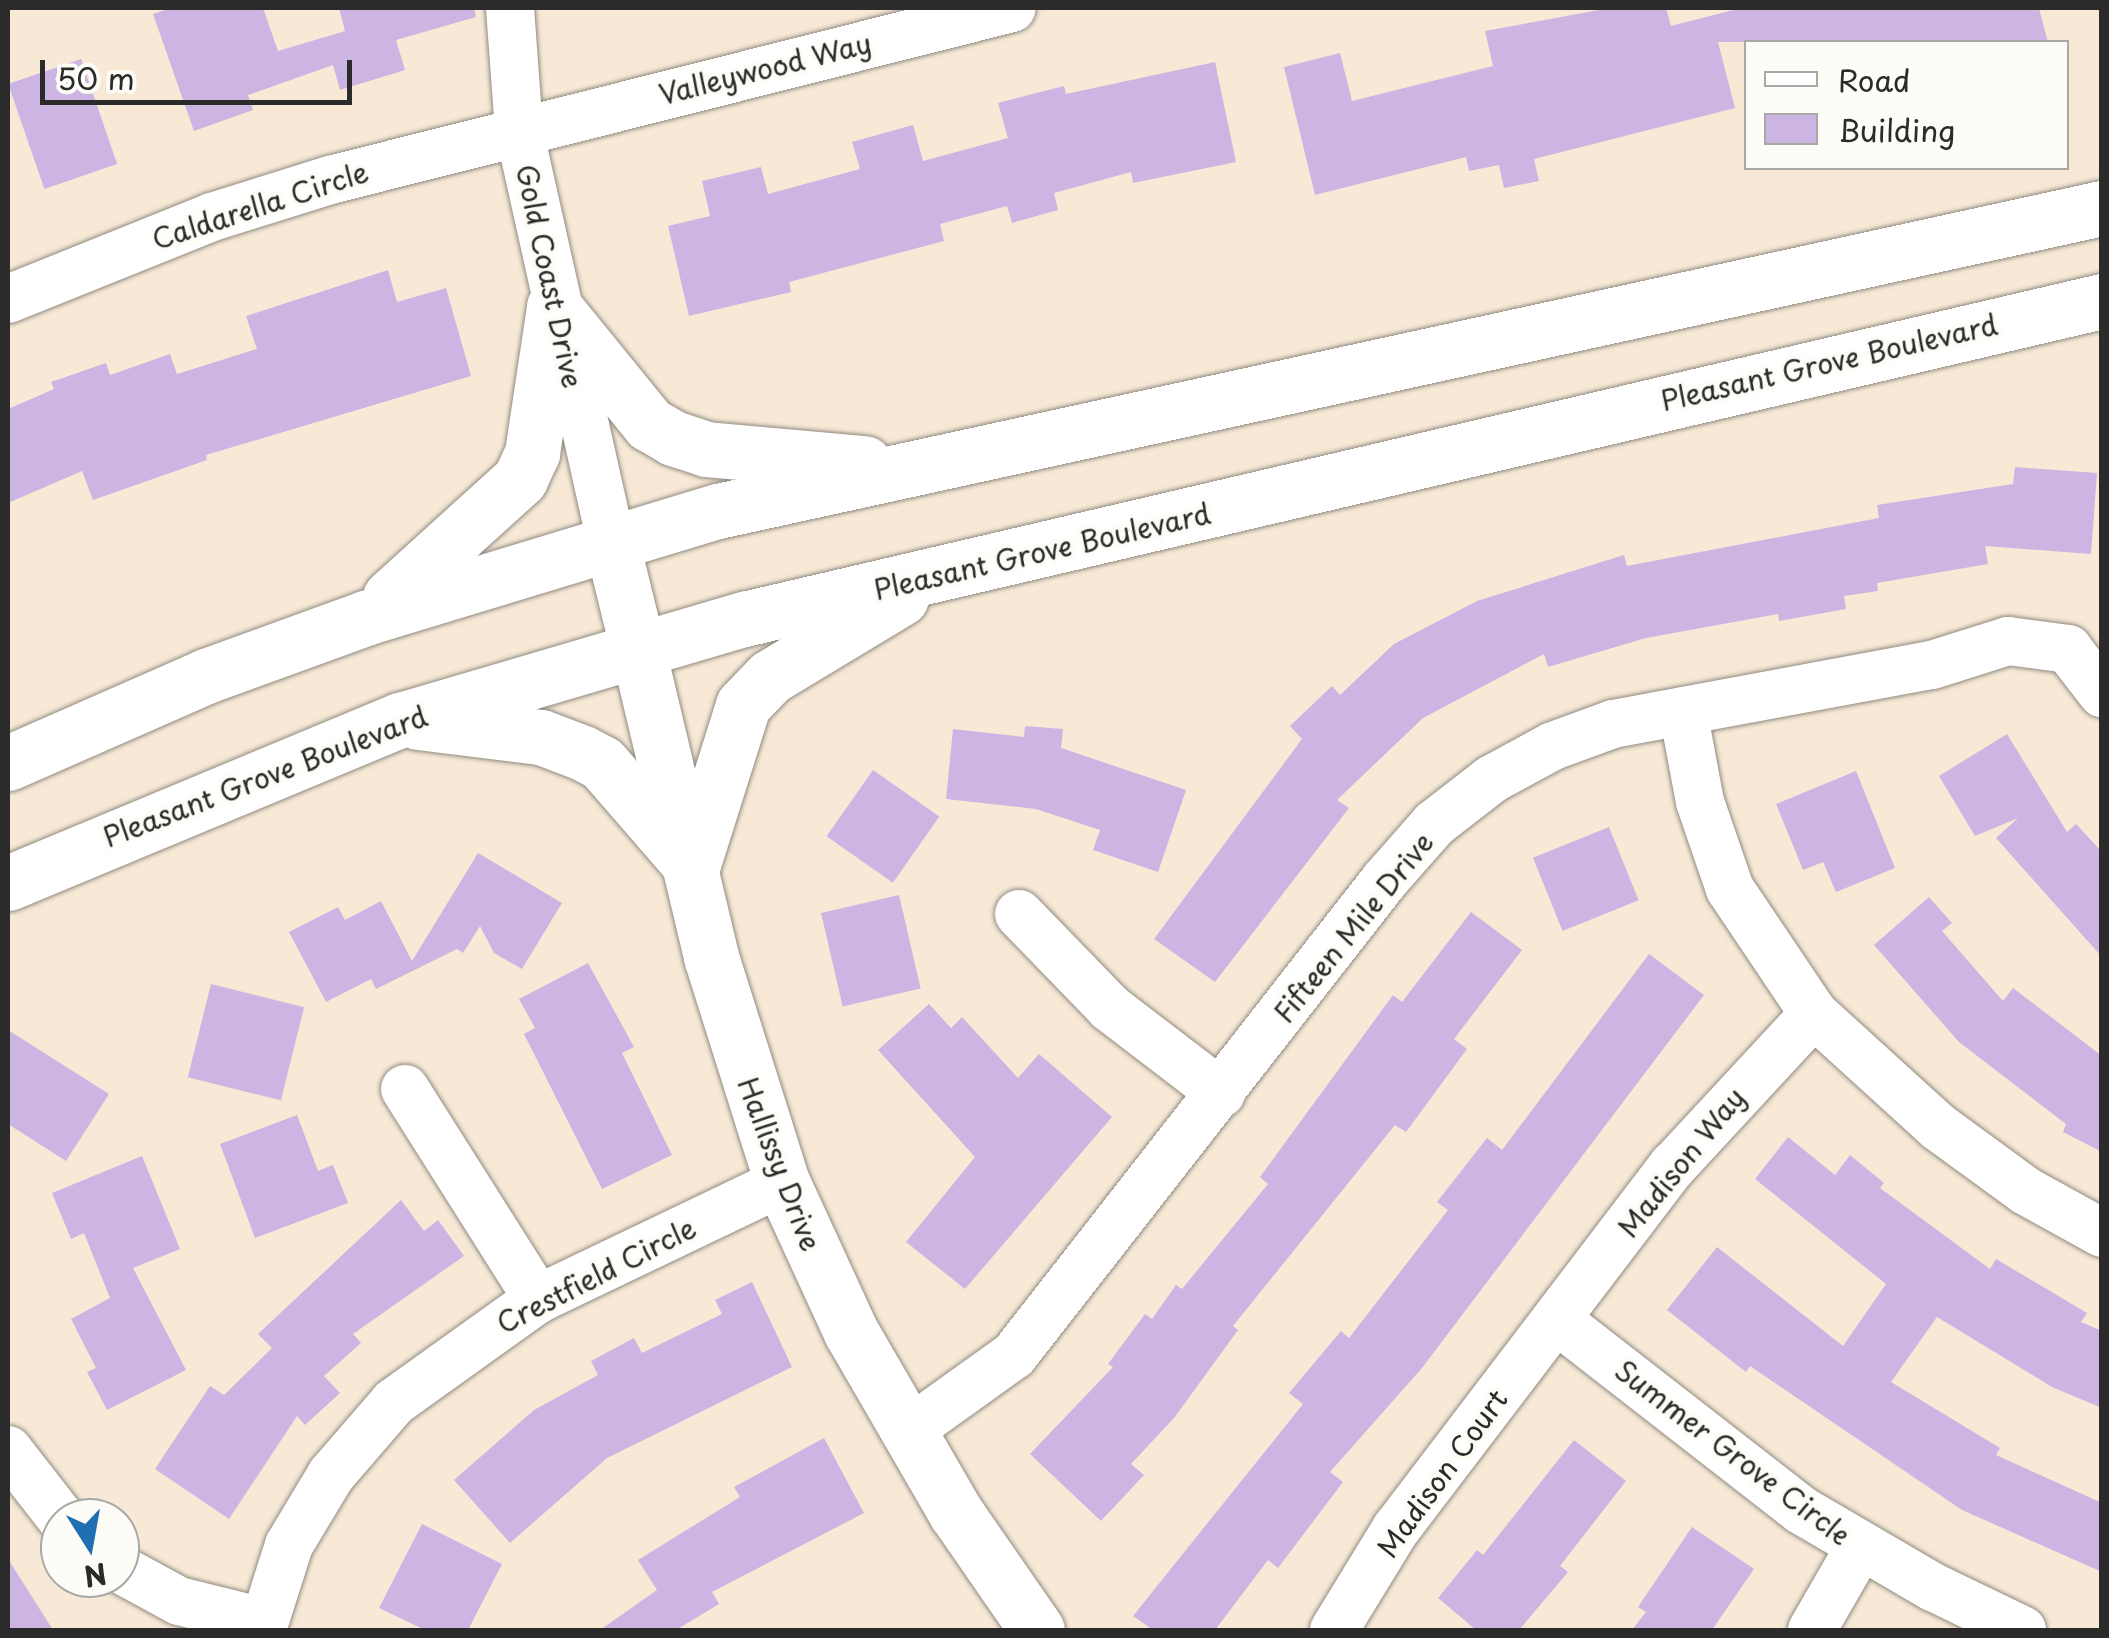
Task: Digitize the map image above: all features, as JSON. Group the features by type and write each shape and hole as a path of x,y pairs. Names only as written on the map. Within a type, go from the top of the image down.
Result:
{"main road":[{"path":"8,764 206,676 365,618 611,540 915,468 2102,208"},
{"name":"Pleasant Grove Boulevard","path":"8,883 400,720 638,650 943,572 2102,301"},
{"path":"554,307 649,424 672,438 706,449 915,468"},
{"path":"365,618 495,509 520,479 532,453 554,307"},
{"name":"Hallissy Drive","path":"611,540 749,1090 782,1182 851,1332 908,1431 1037,1630"},
{"path":"692,867 743,704 770,677 943,572"},
{"path":"400,720 541,738 584,752 602,763 692,867"}],"street":[{"name":"Gold Coast Drive","path":"510,8 519,130 554,307 611,540"},
{"name":"Valleywood Way","path":"519,130 1012,8"},
{"name":"Caldarella Circle","path":"8,299 212,217 519,130"},
{"name":"Fifteen Mile Drive","path":"908,1431 1014,1355 1434,824 1492,779 1552,746 1614,724 1932,665 2008,642 2068,650 2102,694"},
{"path":"1683,711 1700,802 1730,889 1814,1014 1937,1126 2026,1191 2102,1233"},
{"path":"1018,914 1110,1008 1221,1093"},
{"name":"Madison Way","path":"1557,1320 1674,1166 1814,1014"},
{"path":"406,1089 538,1299"},
{"name":"Crestfield Circle","path":"262,1626 289,1545 331,1475 394,1402 538,1299 782,1182"},
{"name":"Summer Grove Circle","path":"1557,1320 1747,1470 1860,1547 2022,1630"},
{"name":"Madison Court","path":"1334,1630 1396,1530 1557,1320"},
{"path":"8,1450 45,1498"},
{"path":"1812,1630 1860,1547"},
{"path":"140,1580 178,1601 262,1626"}],"building":[{"path":"171,8 263,8 278,51 345,31 339,8 474,8 476,17 396,40 405,70 340,90 333,65 248,95 253,110 194,131 153,14"},
{"path":"1610,8 1666,8 1671,26 1741,8 2039,8 2047,40 1718,42 1735,108 1534,159 1539,181 1504,188 1499,165 1469,171 1466,157 1315,195 1284,67 1340,53 1352,101 1493,66 1485,31"},
{"path":"81,59 117,164 44,189 8,84"},
{"path":"1215,62 1236,162 1133,183 1131,172 1054,193 1058,210 1012,223 1007,206 940,224 944,241 789,282 791,292 689,316 668,226 710,216 702,181 761,167 768,194 860,169 852,142 913,125 923,161 1008,138 998,103 1064,86 1066,94"},
{"path":"388,270 397,302 446,288 471,376 206,455 207,460 93,500 82,471 8,503 8,409 54,389 51,382 106,363 110,375 170,354 177,374 257,349 246,316"},
{"path":"2015,467 2097,473 2091,554 1985,546 1988,564 1877,583 1878,591 1844,596 1846,609 1779,621 1778,614 1646,638 1548,667 1544,654 1423,718 1337,800 1349,808 1215,982 1154,939 1302,739 1290,726 1332,686 1340,695 1394,644 1477,601 1624,555 1627,566 1879,518 1877,505 2013,484"},
{"path":"1025,726 1063,729 1061,748 1186,790 1158,872 1093,850 1100,830 1036,809 946,799 953,729 1024,737"},
{"path":"2007,734 2067,832 2076,824 2102,852 2102,957 1996,838 2018,818 1975,836 1939,776"},
{"path":"873,770 939,816 893,883 827,836"},
{"path":"1856,771 1895,868 1836,892 1823,862 1803,870 1776,804"},
{"path":"1609,827 1639,900 1563,931 1533,858"},
{"path":"478,853 562,903 522,969 494,953 480,926 463,953 457,949 376,989 371,979 326,1002 289,932 338,907 345,920 381,901 412,961"},
{"path":"899,895 921,989 843,1007 821,913"},
{"path":"1929,897 1952,923 1942,931 2003,1001 2013,988 2102,1056 2102,1152 2063,1132 2066,1124 1959,1042 1874,945"},
{"path":"1471,912 1522,950 1454,1039 1467,1049 1406,1132 1395,1125 1233,1326 1238,1330 1174,1418 1131,1464 1144,1475 1101,1521 1030,1454 1113,1367 1108,1364 1145,1314 1152,1319 1176,1285 1182,1289 1268,1184 1260,1177 1393,995 1402,1002"},
{"path":"1649,954 1704,995 1422,1368 1330,1472 1343,1482 1278,1568 1268,1560 1215,1630 1153,1630 1133,1616 1303,1404 1289,1393 1341,1331 1349,1338 1448,1210 1437,1202 1487,1138 1502,1150"},
{"path":"588,963 634,1047 622,1053 672,1155 602,1189 524,1034 535,1028 519,999"},
{"path":"211,984 304,1007 281,1100 188,1077"},
{"path":"929,1004 951,1028 962,1017 1018,1078 1039,1054 1112,1117 965,1289 906,1242 975,1157 878,1050"},
{"path":"8,1030 109,1094 66,1161 8,1124"},
{"path":"297,1115 318,1171 333,1165 348,1203 255,1238 220,1144"},
{"path":"1788,1137 1835,1175 1850,1155 1884,1183 1880,1188 1990,1269 1996,1259 2087,1313 2081,1322 2102,1331 2102,1408 2052,1387 1937,1317 1891,1382 2000,1448 1996,1455 2102,1503 2102,1572 1962,1510 1750,1366 1746,1372 1667,1310 1717,1247 1843,1346 1886,1284 1755,1179"},
{"path":"142,1156 180,1249 133,1268 186,1370 107,1410 87,1372 96,1368 71,1319 110,1298 84,1233 71,1239 52,1193"},
{"path":"401,1200 424,1231 438,1220 464,1256 353,1334 361,1343 324,1376 340,1393 305,1425 297,1416 229,1519 155,1469 210,1386 224,1395 272,1348 258,1334"},
{"path":"752,1282 792,1367 607,1458 510,1543 454,1480 534,1410 598,1375 591,1361 634,1338 642,1353 722,1314 715,1300"},
{"path":"824,1438 864,1513 712,1592 719,1604 676,1630 600,1630 657,1590 638,1560 740,1497 734,1487"},
{"path":"1574,1440 1626,1481 1560,1566 1568,1572 1519,1630 1476,1630 1438,1598 1477,1550 1483,1555"},
{"path":"422,1524 502,1564 468,1630 425,1630 379,1608"},
{"path":"1692,1527 1754,1569 1712,1630 1632,1630 1646,1612 1638,1607"},
{"path":"8,1559 53,1630 8,1630"}]}
